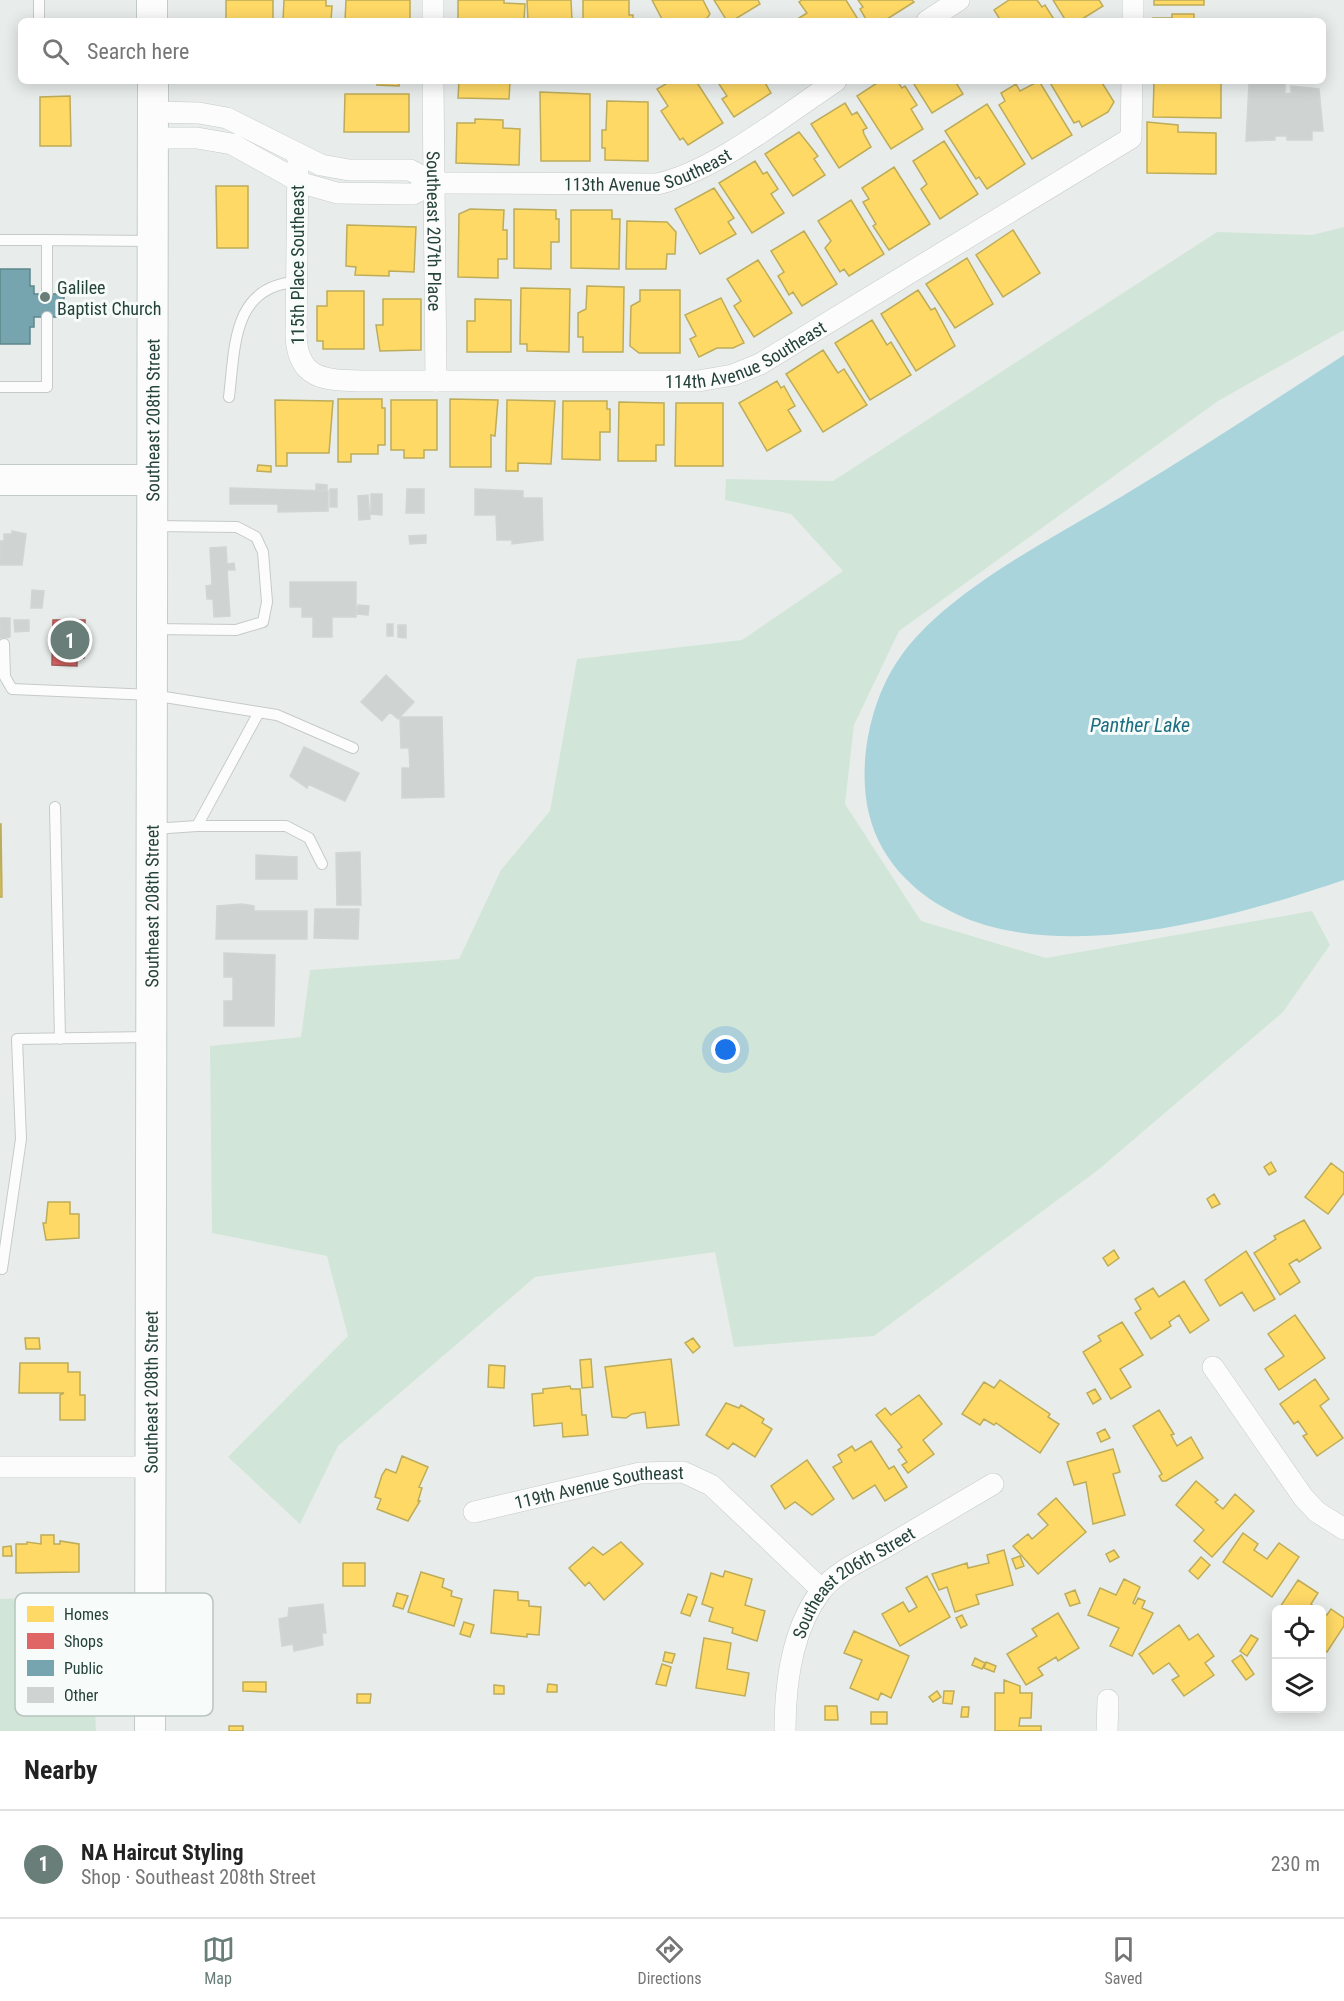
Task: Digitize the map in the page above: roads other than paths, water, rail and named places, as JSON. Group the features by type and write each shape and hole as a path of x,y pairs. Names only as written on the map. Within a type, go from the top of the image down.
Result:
{"main road":[{"path":"152,0 152,18"},
{"name":"Southeast 208th Street","path":"151,1593 153,84"},
{"path":"0,480 152,480"},
{"name":"Southeast 208th Street","path":"150,1716 150,1731"}],"street":[{"path":"433,0 433,18"},
{"path":"932,18 959,0"},
{"path":"1133,0 1133,18"},
{"name":"Southeast 207th Place","path":"434,84 436,381"},
{"name":"113th Avenue Southeast","path":"154,125 190,137 225,142 253,154 296,180 319,189 358,194 413,194 434,183 657,184 670,181 711,162 831,84"},
{"name":"114th Avenue Southeast","path":"308,371 342,380 674,382 719,378 747,370 1131,138 1132,84"},
{"name":"113th Avenue Southeast","path":"154,125 199,113 227,118 255,129 298,155 338,169 410,170 434,183"},
{"name":"115th Place Southeast","path":"298,155 296,180 297,348 301,363 308,371"},
{"path":"1213,1368 1303,1497 1317,1512 1344,1529"},
{"path":"0,1467 152,1467"},
{"name":"119th Avenue Southeast","path":"474,1512 640,1473 683,1472 711,1485 822,1590"},
{"name":"Southeast 206th Street","path":"785,1731 788,1680 795,1649 805,1622 822,1590 851,1567 993,1484"},
{"path":"1107,1731 1108,1700"}],"lane":[{"path":"39,0 39,18"},
{"path":"0,240 153,241"},
{"path":"47,240 47,294"},
{"path":"229,397 241,316 262,291 280,283 296,282"},
{"path":"0,387 47,387 47,317"},
{"path":"152,526 237,527 256,537 262,552 267,602 263,622 236,630 152,629"},
{"path":"4,644 5,677 12,689 152,695 277,715 353,747"},
{"path":"197,826 258,712"},
{"path":"55,807 60,1039"},
{"path":"152,829 197,826 286,826 309,838 322,864"},
{"path":"2,1269 21,1139 17,1040 152,1037"}],"water":[{"name":"Panther Lake","path":"1344,355 1344,880 1239,912 1179,925 1118,934 1057,936 1000,929 948,910 905,878 883,849 869,814 866,795 866,755 880,694 899,659 919,634 974,587 1005,566 1129,492"}],"place":[{"name":"Galilee Baptist Church","path":"45,297"},
{"name":"NA Haircut Styling","path":"70,640"}]}
